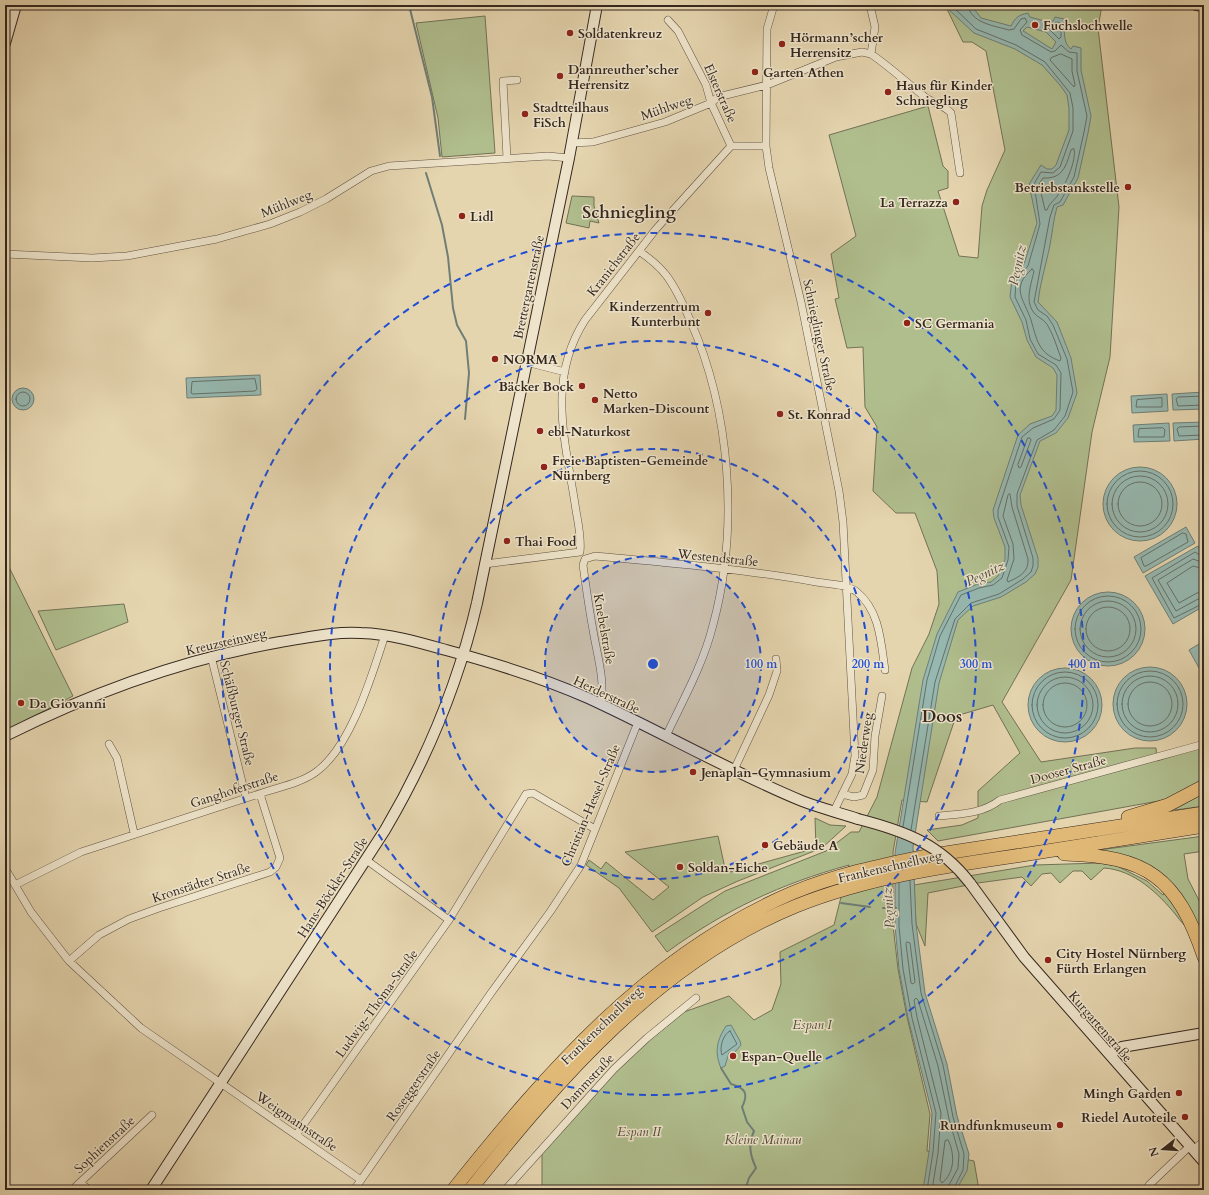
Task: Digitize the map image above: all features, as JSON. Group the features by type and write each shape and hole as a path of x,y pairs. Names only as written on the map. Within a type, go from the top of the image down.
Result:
{"highway":[{"path":"1053,836 1149,812 1180,799 1204,786"},
{"name":"Frankenschnellweg","path":"453,1190 512,1117 554,1069 607,1016 657,973 695,945 741,918 793,893 857,871 926,856 1204,813"},
{"name":"Frankenschnellweg","path":"470,1190 515,1134 582,1059 616,1025 660,987 697,960 752,926 795,906 857,885 926,870 1204,826"},
{"path":"1032,853 1100,856 1124,860 1146,871 1167,886 1182,904 1195,930 1204,957"}],"main road":[{"path":"5,43 16,5"},
{"name":"Brettergartenstraße","path":"483,574 572,143 596,5"},
{"path":"1196,5 1204,6"},
{"name":"Hans-Böckler-Straße","path":"151,1190 399,806 429,748 440,721 464,654 483,574"},
{"name":"Kreuzsteinweg","path":"5,736 100,693 157,672 211,656 330,634 353,632 385,635 464,654"},
{"name":"Herderstraße","path":"464,654 545,680 601,704 734,770 797,799 858,819"},
{"name":"Kurgartenstraße","path":"858,819 896,830 925,842 952,862 970,883 1024,957 1204,1162"},
{"path":"1109,1054 1122,1047 1204,1033"}],"street":[{"name":"Schnieglinger Straße","path":"774,5 767,29 766,146 769,168 801,302 839,491 848,588 855,756 852,774 834,811"},
{"path":"870,5 875,27 871,54 890,67 926,98 946,108 951,113 960,173"},
{"name":"Elsterstraße","path":"668,20 678,31 706,85 711,103 731,146"},
{"name":"Mühlweg","path":"572,143 593,142 665,122 711,103 718,97 767,85 836,57 862,52 871,54"},
{"path":"507,158 503,82 516,80"},
{"path":"731,146 766,146"},
{"name":"Kranichstraße","path":"565,372 576,337 582,325 622,271 656,229 731,146"},
{"name":"Mühlweg","path":"5,254 92,258 127,256 186,246 270,224 300,212 326,199 370,171 390,166 551,156 569,158"},
{"path":"639,251 666,275 684,305 696,332 712,383 718,409 726,475 728,530 724,569 714,624 701,665 666,736"},
{"path":"485,564 580,552 581,547 562,420 561,394 565,372 526,362"},
{"name":"Westendstraße","path":"585,559 595,556 724,569 786,577 848,588"},
{"name":"Knebelstraße","path":"585,559 583,565 585,584 602,677 603,692 601,704"},
{"path":"848,588 862,596 875,618 885,670"},
{"name":"Ganghoferstraße","path":"15,885 81,852 134,833 260,794 308,777 322,767 334,754 347,732 368,686 385,635"},
{"name":"Schäßburger Straße","path":"211,656 246,798"},
{"path":"734,770 769,695 778,671 776,659"},
{"name":"Niederweg","path":"842,794 854,797 864,795 872,776 875,736 882,696"},
{"name":"Christian-Hessel-Straße","path":"491,993 550,912 577,870 638,722"},
{"path":"109,744 117,758 134,833"},
{"name":"Dooser Straße","path":"939,816 987,809 1000,800 1204,744"},
{"name":"Ludwig-Thoma-Straße","path":"296,1135 411,977 472,884 526,794 533,793 595,829"},
{"name":"Kronstädter Straße","path":"69,961 99,935 129,919 270,872 276,867 280,858 260,794"},
{"path":"366,859 449,920"},
{"name":"Weigmannstraße","path":"5,868 31,912 69,961 141,1028 361,1180"},
{"name":"Roseggerstraße","path":"354,1190 491,993"},
{"name":"Dammstraße","path":"505,1190 614,1069 647,1038 696,998"},
{"name":"Sophienstraße","path":"72,1190 152,1115"},
{"path":"1146,1190 1192,1148 1204,1141"},
{"path":"80,1183 90,1190"}],"green space":[{"path":"945,5 1102,5 1098,28 1119,207 1110,357 1092,432 1071,580 1002,702 1041,762 1135,748 1156,748 1157,761 1204,746 1204,781 1175,798 938,841 927,830 962,825 978,818 978,791 1020,753 993,705 956,716 927,802 902,800 893,852 893,925 898,969 907,1017 930,1114 927,1151 974,1161 979,1190 542,1190 542,1150 638,1050 684,1012 729,996 754,1020 772,1010 781,984 780,952 834,925 849,865 824,872 754,900 710,923 667,952 655,936 725,891 826,851 851,832 859,832 877,797 912,668 929,634 939,604 937,571 915,513 896,513 873,491 877,427 865,407 863,347 847,348 835,299 839,298 831,254 856,236 829,135 928,106 943,166 948,171 948,188 938,191 959,256 978,258 982,206 987,190 1005,150 986,51 972,42 963,42"},
{"path":"485,16 495,153 442,157 438,118 416,23"},
{"path":"572,196 594,197 594,206 599,223 590,221 589,228 566,223"},
{"path":"5,559 73,696 5,731"},
{"path":"124,604 128,622 56,650 38,611"},
{"path":"1204,793 1204,806 1175,810 1175,809"},
{"path":"815,818 830,825 846,826 822,848 738,881 703,897 652,932 619,888 586,865 589,860 601,869 606,862 653,900 669,887 625,852 718,836 726,873 816,848"},
{"path":"1204,836 1204,851 1184,854 1188,879 1204,910 1204,982 1194,944 1185,926 1153,891 1135,878 1115,870 1104,868 1091,880 1082,871 1073,871 1060,883 1051,873 1042,874 1031,886 1022,877 978,883 928,893 925,946 916,924 914,885 1035,865 1100,863 1117,866 1147,881 1163,895 1170,884 1097,852 1099,850"}],"water":[{"path":"947,5 971,5 981,18 1011,26 1017,17 1028,13 1030,17 1048,22 1053,21 1055,17 1064,19 1064,35 1066,43 1071,49 1073,46 1081,48 1081,70 1091,116 1078,178 1063,205 1057,207 1038,302 1057,322 1071,358 1077,393 1068,418 1056,433 1040,441 1020,495 1021,505 1038,558 1038,567 1035,574 1026,582 1001,597 973,606 958,620 939,683 913,847 916,924 925,993 947,1064 957,1116 969,1154 967,1171 956,1190 923,1190 929,1152 932,1113 908,1018 899,969 895,926 895,853 923,680 937,634 958,592 978,584 991,582 998,576 1005,559 1005,547 994,518 993,510 1018,435 1030,424 1052,416 1056,410 1057,375 1053,368 1036,357 1027,340 1022,322 1010,297 1012,279 1024,264 1037,223 1029,184 1041,165 1047,169 1052,169 1056,165 1069,130 1069,108 1067,95 1042,65 1015,49 974,33 948,9","holes":["1027,27 1046,32 1056,42 1052,49 1023,31"]},
{"path":"260,375 261,395 187,398 186,378"},
{"path":"23,388 31,391 34,399 31,407 23,410 15,407 12,399 15,391"},
{"path":"1204,392 1204,409 1173,410 1172,394"},
{"path":"1167,394 1168,411 1132,413 1131,396"},
{"path":"1204,422 1204,439 1174,441 1173,423"},
{"path":"1169,423 1170,441 1134,442 1133,425"},
{"path":"1133,467 1147,467 1161,473 1171,483 1177,497 1175,518 1171,525 1161,535 1147,541 1133,541 1119,535 1109,525 1103,511 1103,497 1109,483 1119,473"},
{"path":"1186,527 1195,543 1143,573 1134,557"},
{"path":"1198,546 1204,557 1204,606 1173,624 1145,576"},
{"path":"1101,592 1115,592 1129,598 1139,608 1145,622 1143,643 1139,650 1129,660 1115,666 1101,666 1087,660 1077,650 1071,636 1071,622 1077,608 1087,598"},
{"path":"1204,641 1204,677 1189,650"},
{"path":"1143,667 1157,667 1171,673 1181,683 1187,697 1185,718 1181,725 1171,735 1157,741 1143,741 1129,735 1119,725 1113,711 1113,697 1119,683 1129,673"},
{"path":"1058,668 1072,668 1086,674 1096,684 1102,698 1100,719 1096,726 1086,736 1072,742 1058,742 1044,736 1034,726 1028,712 1028,698 1034,684 1044,674"},
{"path":"731,1025 741,1045 735,1052 729,1053 725,1066 721,1068 717,1051 720,1036 726,1026"}],"waterway":[{"path":"409,5 432,97 440,156"},
{"path":"426,173 442,225 448,257 453,308 457,325 466,341 469,373 465,419"},
{"path":"841,903 870,907"},
{"name":"Pegnitz","path":"883,908 896,908"},
{"path":"721,1068 731,1084 740,1087 744,1092 745,1098 742,1107 747,1122 754,1131 750,1150 756,1168 749,1178 745,1190"}],"place":[{"name":"Fuchslochwelle","path":"1035,25"},
{"name":"Soldatenkreuz","path":"570,33"},
{"name":"Hörmann’scher Herrensitz","path":"782,44"},
{"name":"Garten Athen","path":"755,72"},
{"name":"Dannreuther’scher Herrensitz","path":"560,76"},
{"name":"Haus für Kinder Schniegling","path":"888,92"},
{"name":"Stadtteilhaus FiSch","path":"525,114"},
{"name":"Betriebstankstelle","path":"1128,187"},
{"name":"La Terrazza","path":"956,202"},
{"name":"Lidl","path":"462,216"},
{"name":"Kinderzentrum Kunterbunt","path":"708,313"},
{"name":"SC Germania","path":"907,323"},
{"name":"NORMA","path":"495,359"},
{"name":"Bäcker Bock","path":"582,386"},
{"name":"Netto Marken-Discount","path":"595,400"},
{"name":"St. Konrad","path":"780,414"},
{"name":"ebl-Naturkost","path":"540,431"},
{"name":"Freie Baptisten-Gemeinde Nürnberg","path":"544,467"},
{"name":"Thai Food","path":"507,541"},
{"name":"Da Giovanni","path":"21,703"},
{"name":"Jenaplan-Gymnasium","path":"693,772"},
{"name":"Gebäude A","path":"765,845"},
{"name":"Soldan-Eiche","path":"680,867"},
{"name":"City Hostel Nürnberg Fürth Erlangen","path":"1048,960"},
{"name":"Espan-Quelle","path":"733,1056"},
{"name":"Mingh Garden","path":"1179,1093"},
{"name":"Riedel Autoteile","path":"1185,1117"},
{"name":"Rundfunkmuseum","path":"1060,1125"}],"district":[{"name":"Schniegling","path":"629,212"},
{"name":"Doos","path":"942,716"}],"park label":[{"name":"Espan I","path":"812,1024"},
{"name":"Espan II","path":"639,1131"},
{"name":"Kleine Mainau","path":"763,1139"}]}
